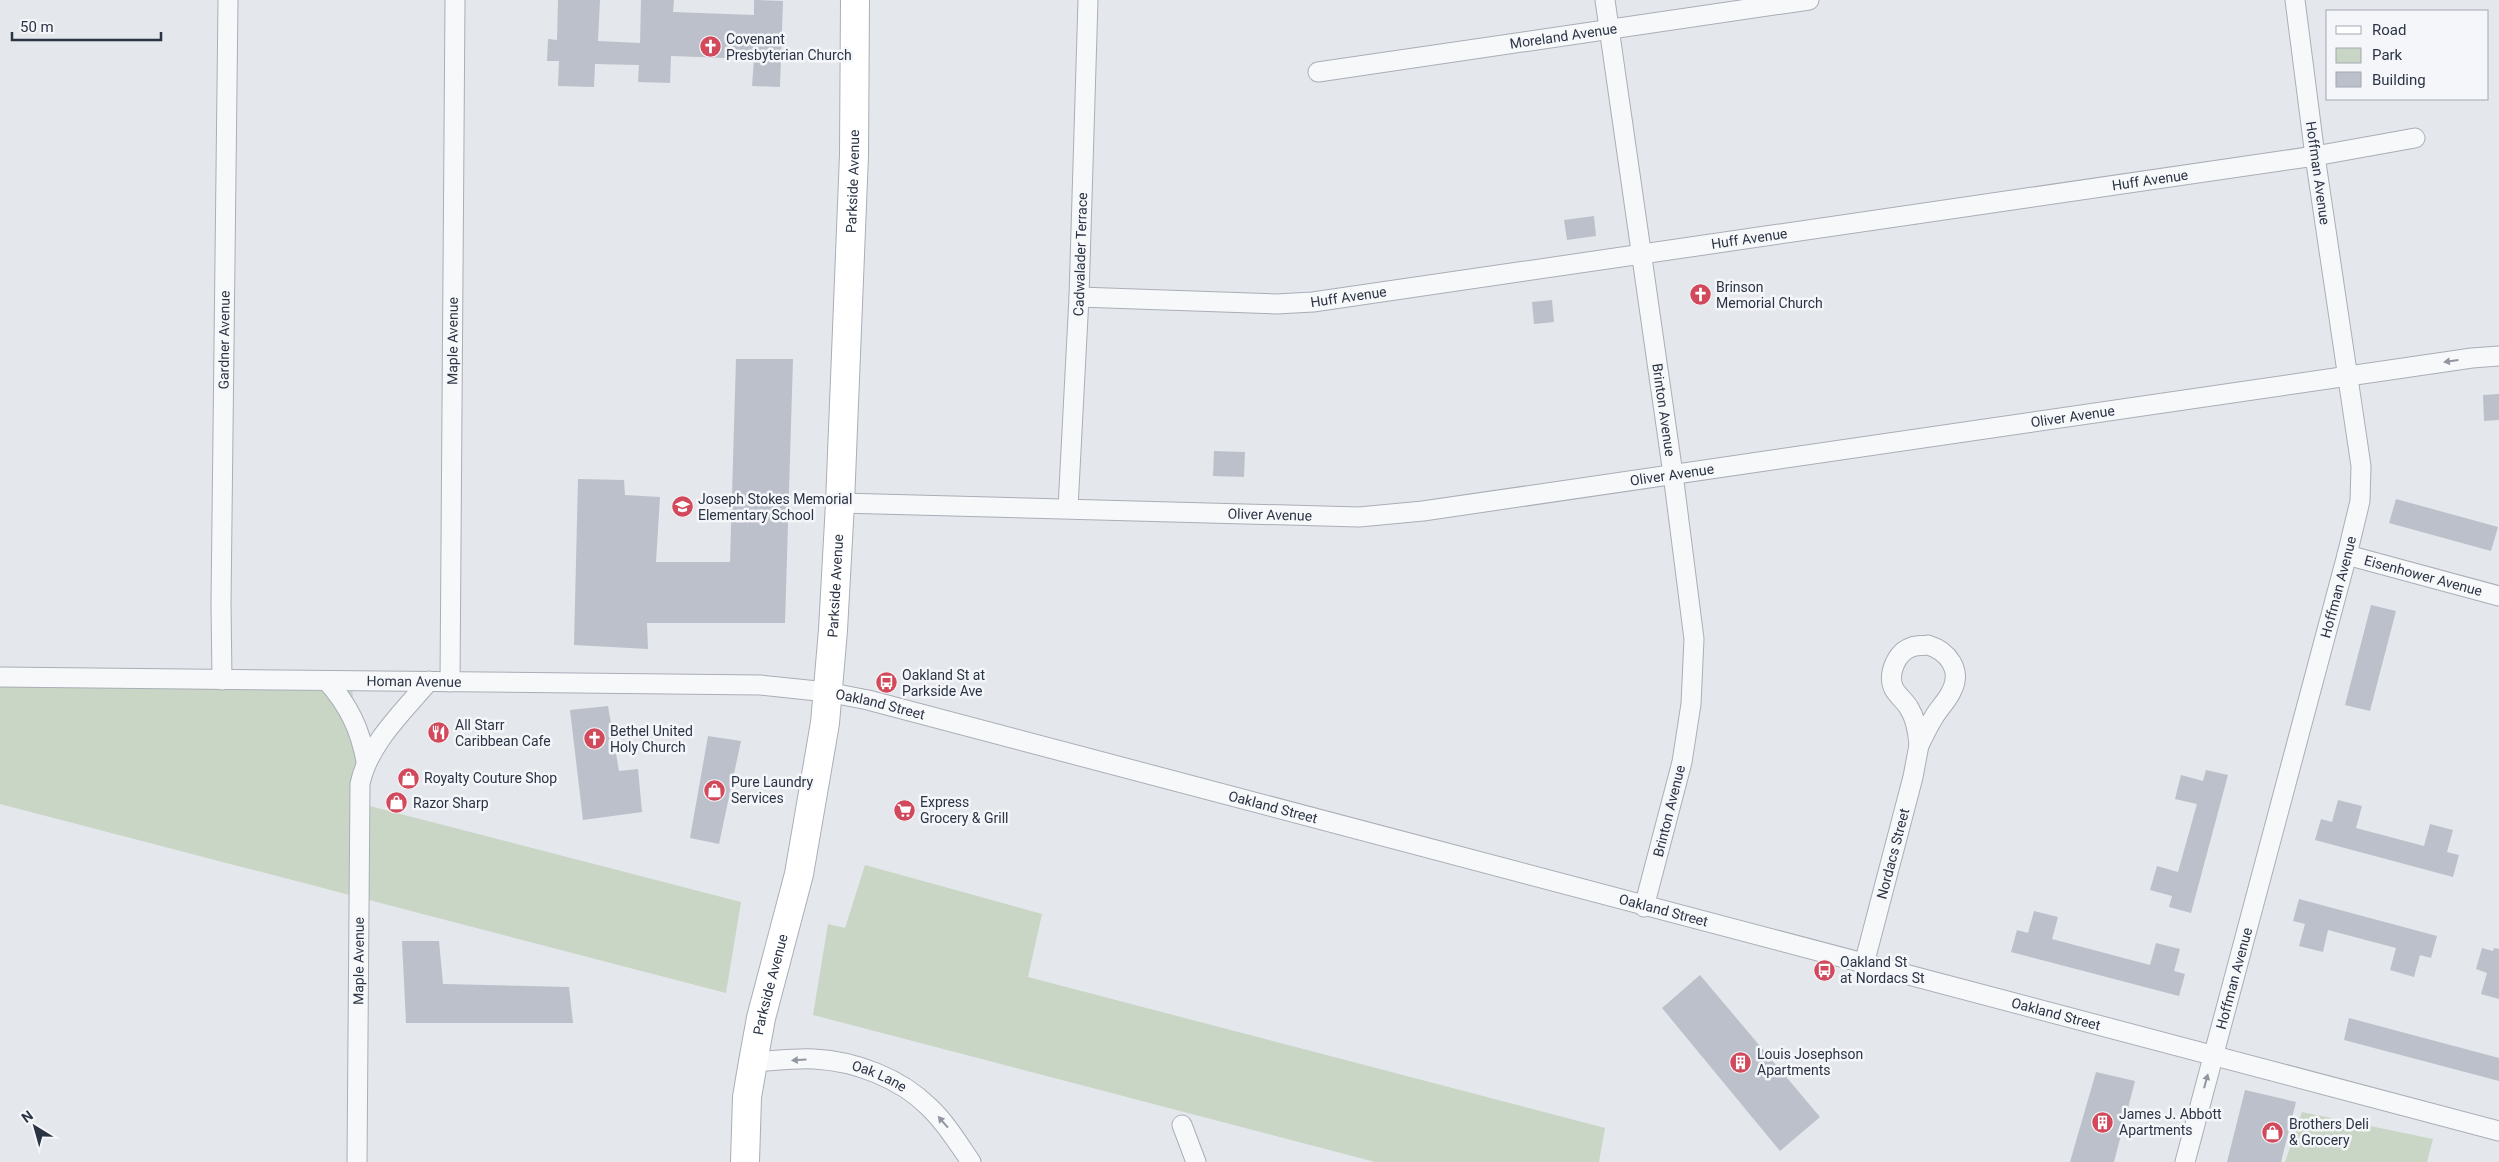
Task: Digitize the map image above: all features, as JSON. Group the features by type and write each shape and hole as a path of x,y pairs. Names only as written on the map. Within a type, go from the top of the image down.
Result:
{"main road":[{"name":"Parkside Avenue","path":"745,1162 747,1097 753,1062 761,1018 802,860 813,800 827,692 840,503 854,155 855,0"}],"street":[{"name":"Gardner Avenue","path":"222,680 221,604 228,0"},
{"name":"Maple Avenue","path":"450,682 455,0"},
{"name":"Cadwalader Terrace","path":"1068,508 1079,297 1088,0"},
{"name":"Brinton Avenue","path":"1605,0 1673,474 1694,639 1691,704 1682,762 1644,907"},
{"name":"Moreland Avenue","path":"1318,72 1809,0"},
{"name":"Hoffman Avenue","path":"2185,1162 2347,555 2361,493 2361,466 2315,156 2295,0"},
{"name":"Huff Avenue","path":"1079,297 1276,304 1313,302 2315,156 2416,138"},
{"name":"Oliver Avenue","path":"840,503 1358,517 1423,511 2348,376 2499,356"},
{"name":"Eisenhower Avenue","path":"2347,555 2499,596"},
{"name":"Nordacs Street","path":"1864,964 1913,777 1919,745 1934,716 1952,692 1955,682 1954,668 1948,656 1938,648 1928,645 1912,647 1906,650 1895,662 1892,675 1894,688 1909,708 1915,721 1919,745"},
{"name":"Homan Avenue","path":"0,678 760,685 827,692"},
{"name":"Maple Avenue","path":"327,681 352,713 362,737 366,761"},
{"name":"Maple Avenue","path":"356,1162 360,784 366,761 394,722 429,681"},
{"name":"Oakland Street","path":"827,692 868,700 1644,907 2499,1131"},
{"name":"Oak Lane","path":"753,1062 814,1059 830,1061 862,1068 893,1081 914,1094 929,1107 949,1129 971,1162"},
{"path":"1182,1126 1196,1162"}],"green space":[{"path":"0,670 352,680 358,803 741,902 726,993 0,804"},
{"path":"865,865 1042,914 1028,977 1605,1128 1599,1162 1375,1162 813,1015 828,924 845,928"},
{"path":"2302,1112 2433,1139 2427,1162 2285,1162"}],"building":[{"name":"Covenant Presbyterian Church","path":"558,0 600,0 598,41 640,43 641,0 674,0 673,12 754,15 754,0 783,1 780,87 752,86 754,59 671,56 670,83 638,82 639,65 595,64 594,87 558,86 559,61 547,61 548,39 557,40"},
{"path":"1594,216 1596,236 1567,240 1564,220"},
{"path":"1552,300 1554,322 1534,324 1532,302"},
{"name":"Joseph Stokes Memorial Elementary School","path":"736,359 793,359 785,623 647,623 648,649 574,645 578,479 624,480 625,495 660,497 656,562 730,562"},
{"path":"2499,394 2499,420 2484,421 2483,395"},
{"path":"1214,451 1245,452 1244,477 1213,476"},
{"path":"2396,499 2498,527 2491,551 2389,523"},
{"path":"2371,605 2396,611 2370,711 2345,705"},
{"name":"Bethel United Holy Church","path":"608,706 619,771 638,769 642,812 583,820 570,710"},
{"name":"Pure Laundry Services","path":"708,736 741,741 719,844 690,838"},
{"path":"2206,770 2228,775 2191,913 2169,907 2172,896 2150,890 2157,866 2178,872 2197,804 2175,799 2181,775 2203,781"},
{"path":"2338,800 2362,806 2356,828 2424,846 2430,824 2453,830 2447,852 2459,855 2453,877 2315,840 2321,819 2332,822"},
{"path":"2299,899 2437,936 2431,958 2420,955 2414,977 2390,970 2396,948 2328,930 2323,952 2299,946 2305,924 2293,921"},
{"path":"2034,911 2058,917 2052,939 2150,965 2156,943 2180,949 2174,971 2185,974 2179,996 2011,952 2017,930 2028,933"},
{"path":"402,941 439,941 443,984 569,987 573,1023 406,1023"},
{"path":"2482,948 2493,951 2494,948 2499,949 2499,999 2481,994 2487,973 2476,969"},
{"name":"Louis Josephson Apartments","path":"1700,975 1820,1117 1780,1151 1662,1008"},
{"path":"2349,1018 2499,1058 2499,1081 2344,1040"},
{"name":"James J. Abbott Apartments","path":"2096,1072 2135,1081 2114,1162 2070,1162"},
{"path":"2245,1090 2296,1102 2281,1162 2227,1162"}],"place":[{"name":"Covenant Presbyterian Church","path":"710,47"},
{"name":"Brinson Memorial Church","path":"1700,295"},
{"name":"Joseph Stokes Memorial Elementary School","path":"682,507"},
{"name":"Oakland St at Parkside Ave","path":"886,683"},
{"name":"All Starr Caribbean Cafe","path":"439,733"},
{"name":"Bethel United Holy Church","path":"594,739"},
{"name":"Royalty Couture Shop","path":"408,778"},
{"name":"Pure Laundry Services","path":"715,790"},
{"name":"Razor Sharp","path":"397,803"},
{"name":"Express Grocery & Grill","path":"904,810"},
{"name":"Oakland St at Nordacs St","path":"1824,970"},
{"name":"Louis Josephson Apartments","path":"1741,1062"},
{"name":"James J. Abbott Apartments","path":"2103,1122"},
{"name":"Brothers Deli & Grocery","path":"2273,1132"}]}
